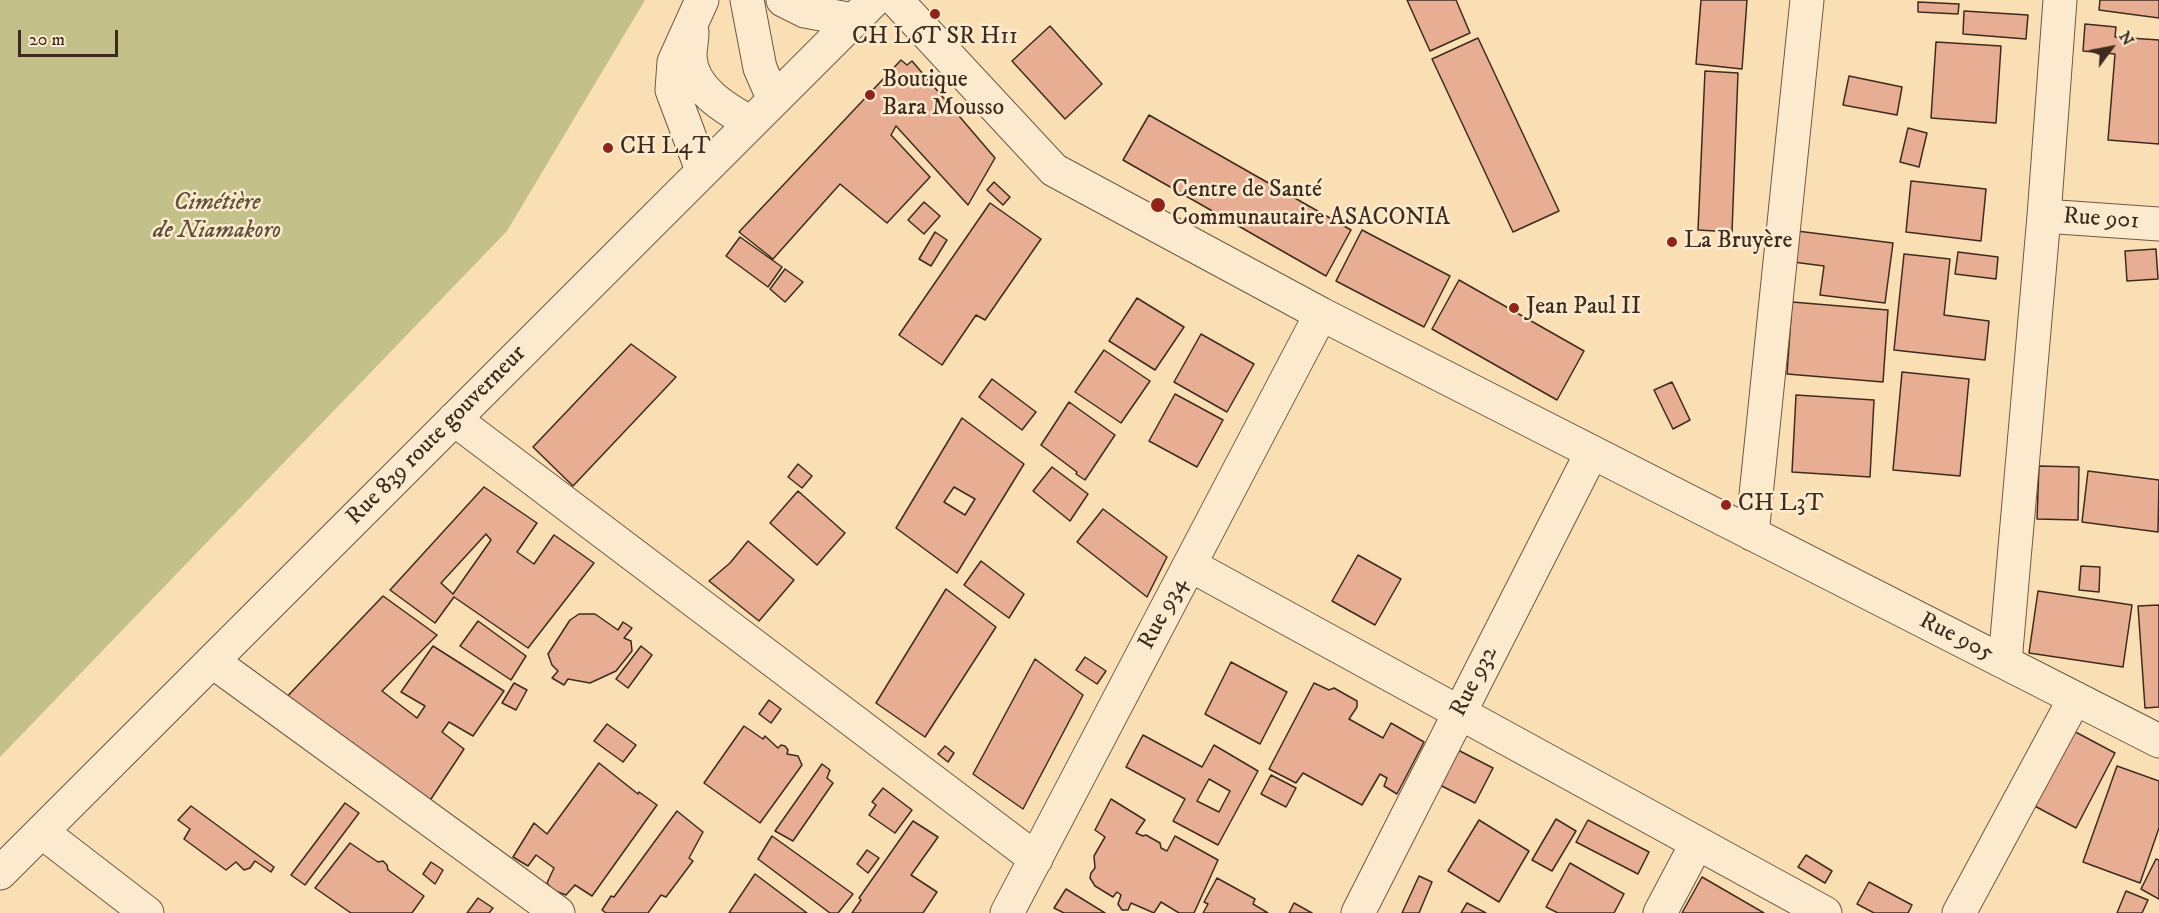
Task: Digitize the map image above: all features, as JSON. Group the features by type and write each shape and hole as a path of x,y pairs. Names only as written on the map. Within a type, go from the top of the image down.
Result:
{"street":[{"path":"747,0 760,68 774,100"},
{"path":"783,0 805,11 863,10"},
{"name":"Rue 905","path":"896,0 1054,170 1321,314 2159,741"},
{"path":"1752,534 1807,0"},
{"path":"2005,662 2044,216 2060,0"},
{"path":"698,8 690,58 698,81 722,107 751,123"},
{"path":"698,8 674,62 672,90 702,170"},
{"name":"Rue 839 route gouverneur","path":"0,873 863,10"},
{"name":"Rue 901","path":"2044,216 2159,224"},
{"name":"Rue 934","path":"1007,913 1321,314"},
{"path":"454,419 1036,859"},
{"name":"Rue 932","path":"1358,913 1592,452"},
{"path":"1190,565 1825,913"},
{"path":"212,661 558,913"},
{"path":"1959,913 2075,698"},
{"path":"42,832 147,913"},
{"path":"1660,913 1697,843"}],"green space":[{"name":"Cimétière de Niamakoro","path":"0,0 645,0 507,231 0,757"}],"building":[{"path":"1407,0 1456,0 1470,33 1430,51"},
{"path":"1701,0 1747,0 1742,69 1696,64"},
{"path":"2100,0 2159,0 2159,18 2099,10"},
{"path":"1918,2 1959,4 1958,14 1918,12"},
{"path":"1964,11 2028,15 2026,39 1963,34"},
{"path":"2085,24 2116,27 2115,37 2159,40 2159,144 2108,140 2115,54 2083,51"},
{"path":"1050,26 1102,84 1065,119 1012,61"},
{"path":"1478,38 1559,211 1513,232 1432,59"},
{"path":"1936,42 2001,46 1996,123 1931,118"},
{"path":"901,60 907,65 912,61 995,158 968,205 896,126 891,135 930,177 887,223 840,184 773,259 739,232"},
{"path":"1705,71 1738,73 1732,232 1698,230"},
{"path":"1849,76 1902,87 1897,115 1843,105"},
{"path":"1149,115 1351,230 1326,276 1123,160"},
{"path":"1908,128 1927,133 1919,167 1900,162"},
{"path":"1911,181 1986,189 1981,241 1906,232"},
{"path":"994,182 1010,197 1003,205 987,190"},
{"path":"924,202 940,216 924,234 908,220"},
{"path":"990,203 1041,239 985,320 976,315 942,365 899,335"},
{"path":"1362,230 1450,276 1424,327 1336,281"},
{"path":"1797,231 1893,243 1885,303 1820,295 1824,266 1793,262"},
{"path":"935,232 947,240 931,266 919,259"},
{"path":"740,237 782,267 768,287 726,256"},
{"path":"2156,249 2158,279 2127,281 2125,251"},
{"path":"1958,252 1998,257 1996,279 1955,274"},
{"path":"1904,254 1950,259 1944,315 1989,321 1985,360 1894,350"},
{"path":"785,269 803,282 785,302 770,289"},
{"path":"1459,280 1584,351 1557,400 1432,329"},
{"path":"1137,298 1184,327 1155,370 1109,341"},
{"path":"1792,302 1888,310 1883,382 1787,374"},
{"path":"1201,334 1254,364 1227,412 1174,382"},
{"path":"631,344 676,377 573,486 533,447"},
{"path":"1104,350 1150,381 1121,423 1075,392"},
{"path":"1902,372 1969,379 1960,476 1893,470"},
{"path":"992,379 1036,412 1022,430 979,397"},
{"path":"1672,382 1690,420 1673,429 1654,390"},
{"path":"1175,394 1223,420 1197,467 1149,441"},
{"path":"1796,395 1874,400 1870,477 1792,472"},
{"path":"1069,402 1115,435 1085,480 1041,445"},
{"path":"962,418 1024,464 957,573 896,528","holes":["954,487 975,499 965,515 944,502"]},
{"path":"798,464 812,476 802,488 788,477"},
{"path":"2039,466 2079,467 2078,520 2037,519"},
{"path":"1052,467 1088,494 1070,521 1033,491"},
{"path":"2088,471 2159,480 2158,532 2082,522"},
{"path":"484,487 537,523 517,552 534,564 554,535 594,563 528,648 454,597 435,623 390,590","holes":["486,534 491,540 453,594 441,583"]},
{"path":"798,491 845,533 817,565 770,523"},
{"path":"1103,509 1167,557 1147,597 1077,542"},
{"path":"748,541 794,580 759,621 709,581 730,563"},
{"path":"1358,555 1401,579 1375,625 1332,601"},
{"path":"981,561 1024,594 1009,618 964,585"},
{"path":"2081,566 2100,567 2099,592 2079,590"},
{"path":"946,589 996,627 925,737 876,703"},
{"path":"2038,591 2132,605 2123,667 2029,653"},
{"path":"383,596 437,635 382,691 417,718 425,706 401,692 433,646 504,691 473,736 449,722 442,732 464,749 429,802 280,704"},
{"path":"2159,605 2159,707 2145,708 2138,606"},
{"path":"579,614 595,614 618,630 623,622 632,628 624,638 631,641 632,651 616,671 590,683 568,679 564,685 552,678 558,671 552,665 548,654 570,620"},
{"path":"478,621 526,656 511,680 460,646"},
{"path":"641,646 652,655 628,688 616,679"},
{"path":"1085,657 1106,671 1097,684 1076,670"},
{"path":"1035,659 1083,695 1023,809 973,774"},
{"path":"1231,662 1287,692 1260,744 1205,714"},
{"path":"514,683 527,690 516,710 502,703"},
{"path":"1314,683 1329,690 1334,688 1357,701 1357,707 1349,719 1383,738 1391,723 1424,742 1397,794 1384,786 1387,778 1380,774 1362,805 1303,773 1296,783 1269,769"},
{"path":"769,700 781,709 771,723 759,714"},
{"path":"607,724 636,745 623,762 594,741"},
{"path":"744,726 763,739 765,736 778,748 781,745 785,746 788,750 787,754 798,756 802,765 760,823 704,783"},
{"path":"2068,728 2115,753 2076,828 2029,803"},
{"path":"1143,735 1202,767 1214,745 1258,771 1218,845 1173,821 1185,799 1126,767","holes":["1209,779 1230,791 1219,812 1197,801"]},
{"path":"945,746 954,753 948,762 938,754"},
{"path":"1454,748 1493,768 1475,803 1436,783"},
{"path":"599,763 638,794 639,792 657,805 592,896 575,885 566,895 553,890 547,883 554,868 536,855 528,866 513,857 534,823 547,834"},
{"path":"822,764 830,770 827,778 833,783 793,841 775,831"},
{"path":"2117,766 2159,781 2159,828 2140,883 2083,862"},
{"path":"1271,775 1296,788 1286,807 1261,794"},
{"path":"883,788 912,810 895,833 869,815 876,805 872,802"},
{"path":"1111,799 1145,820 1136,833 1146,835 1160,843 1161,848 1167,851 1175,836 1218,860 1194,913 1179,913 1161,902 1154,913 1131,903 1128,910 1122,910 1118,904 1121,895 1117,892 1113,897 1095,886 1090,878 1095,868 1094,856 1105,837 1095,830"},
{"path":"345,803 359,813 305,885 291,875"},
{"path":"191,806 274,867 271,872 255,861 250,868 244,870 236,862 226,870 184,839 190,829 178,820"},
{"path":"677,811 703,832 689,858 693,861 666,897 661,895 648,913 606,913 602,910 611,896 614,897"},
{"path":"1556,819 1576,831 1552,871 1532,860"},
{"path":"1479,820 1529,851 1499,902 1448,871"},
{"path":"1588,820 1649,852 1638,874 1576,842"},
{"path":"913,821 938,837 911,875 937,892 923,913 852,913 861,900 859,898"},
{"path":"772,836 853,894 838,913 830,913 758,859"},
{"path":"350,843 378,862 383,861 388,870 424,896 412,913 351,913 315,888"},
{"path":"867,850 879,858 868,873 857,864"},
{"path":"1806,855 1832,871 1825,883 1798,867"},
{"path":"2156,859 2159,860 2159,899 2141,889"},
{"path":"431,862 443,870 435,884 423,874"},
{"path":"1570,863 1624,894 1614,913 1558,913 1546,907"},
{"path":"755,874 807,913 729,913"},
{"path":"1419,876 1432,882 1419,913 1402,913"},
{"path":"1702,877 1764,913 1682,913"},
{"path":"1217,878 1255,899 1253,904 1268,913 1203,913 1208,904 1204,902"},
{"path":"1869,882 1912,905 1908,913 1874,913 1857,904"},
{"path":"1066,889 1105,913 1064,913 1054,908"},
{"path":"2126,891 2148,900 2142,913 2117,913"},
{"path":"478,898 493,908 489,913 467,913"},
{"path":"1294,903 1312,913 1289,913"},
{"path":"1467,903 1486,913 1461,913"}],"place":[{"name":"CH L6T SR H11","path":"935,14"},
{"name":"Boutique Bara Mousso","path":"870,95"},
{"name":"CH L4T","path":"608,148"},
{"name":"Centre de Santé Communautaire ASACONIA","path":"1158,205"},
{"name":"La Bruyère","path":"1672,242"},
{"name":"Jean Paul II","path":"1514,308"},
{"name":"CH L3T","path":"1726,505"}]}
